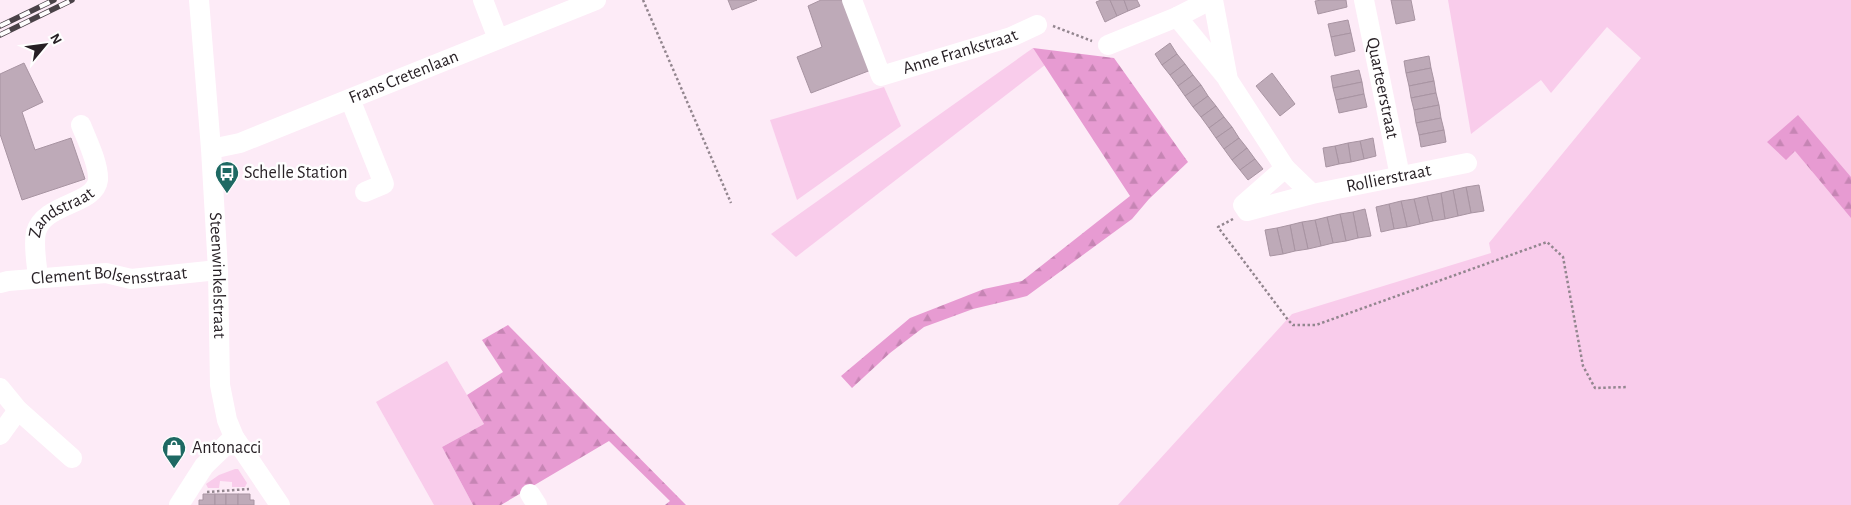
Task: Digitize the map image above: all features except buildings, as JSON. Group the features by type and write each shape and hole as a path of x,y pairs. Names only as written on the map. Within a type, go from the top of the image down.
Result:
{"street":[{"name":"Steenwinkelstraat","path":"199,0 211,149 218,270 220,385 227,420 234,437 280,505"},
{"path":"483,0 498,38"},
{"name":"Frans Cretenlaan","path":"211,149 240,143 596,0"},
{"name":"Anne Frankstraat","path":"852,0 881,76 1011,37 1037,25"},
{"path":"1108,45 1177,17 1211,0 1228,80"},
{"name":"Quarteerstraat","path":"1364,0 1400,176"},
{"path":"1177,17 1228,80 1285,168 1312,194"},
{"path":"350,99 384,184 365,192"},
{"name":"Zandstraat","path":"38,278 35,239 37,230 42,222 53,212 88,196 98,182 97,170 81,125"},
{"name":"Rollierstraat","path":"1248,211 1312,194 1467,164"},
{"path":"1248,211 1243,205 1285,168"},
{"name":"Clement Bolsensstraat","path":"0,283 106,273 131,279 218,270"},
{"path":"0,388 18,410 72,458"},
{"path":"0,435 18,410"},
{"path":"184,499 204,466 234,437"}],"path":[{"path":"643,0 730,203"},
{"path":"1037,25 1045,23 1102,45 1108,45"},
{"path":"1248,211 1218,227 1293,325 1316,325 1547,242 1563,257 1583,366 1595,388 1628,387"},
{"path":"184,499 268,488"}],"shaded area":[{"path":"1448,0 1851,0 1851,505 1118,505 1292,314 1491,253 1489,243 1641,58 1607,27 1551,93 1541,80 1471,134"},
{"path":"1033,48 1045,65 796,257 771,234"},
{"path":"884,87 901,126 797,200 770,120"},
{"path":"447,361 484,424 442,447 473,505 434,505 376,402"},
{"path":"238,469 247,483 245,487 232,487 232,482 220,481 219,488 208,488 206,484 219,475"}],"green space":[{"path":"1033,48 1114,58 1188,162 1149,199 1132,219 1027,296 973,309 924,327 890,353 852,388 841,376 910,318 984,289 1022,281 1130,196"},
{"path":"1798,115 1851,177 1851,218 1795,151 1786,160 1767,142"},
{"path":"508,325 686,505 665,505 670,501 609,441 501,505 473,505 442,447 484,424 467,395 503,372 482,340"}],"railway":[{"path":"0,26 54,0"},
{"path":"0,35 72,0"}],"place":[{"name":"Schelle Station","path":"227,194"},
{"name":"Antonacci","path":"174,469"}]}
